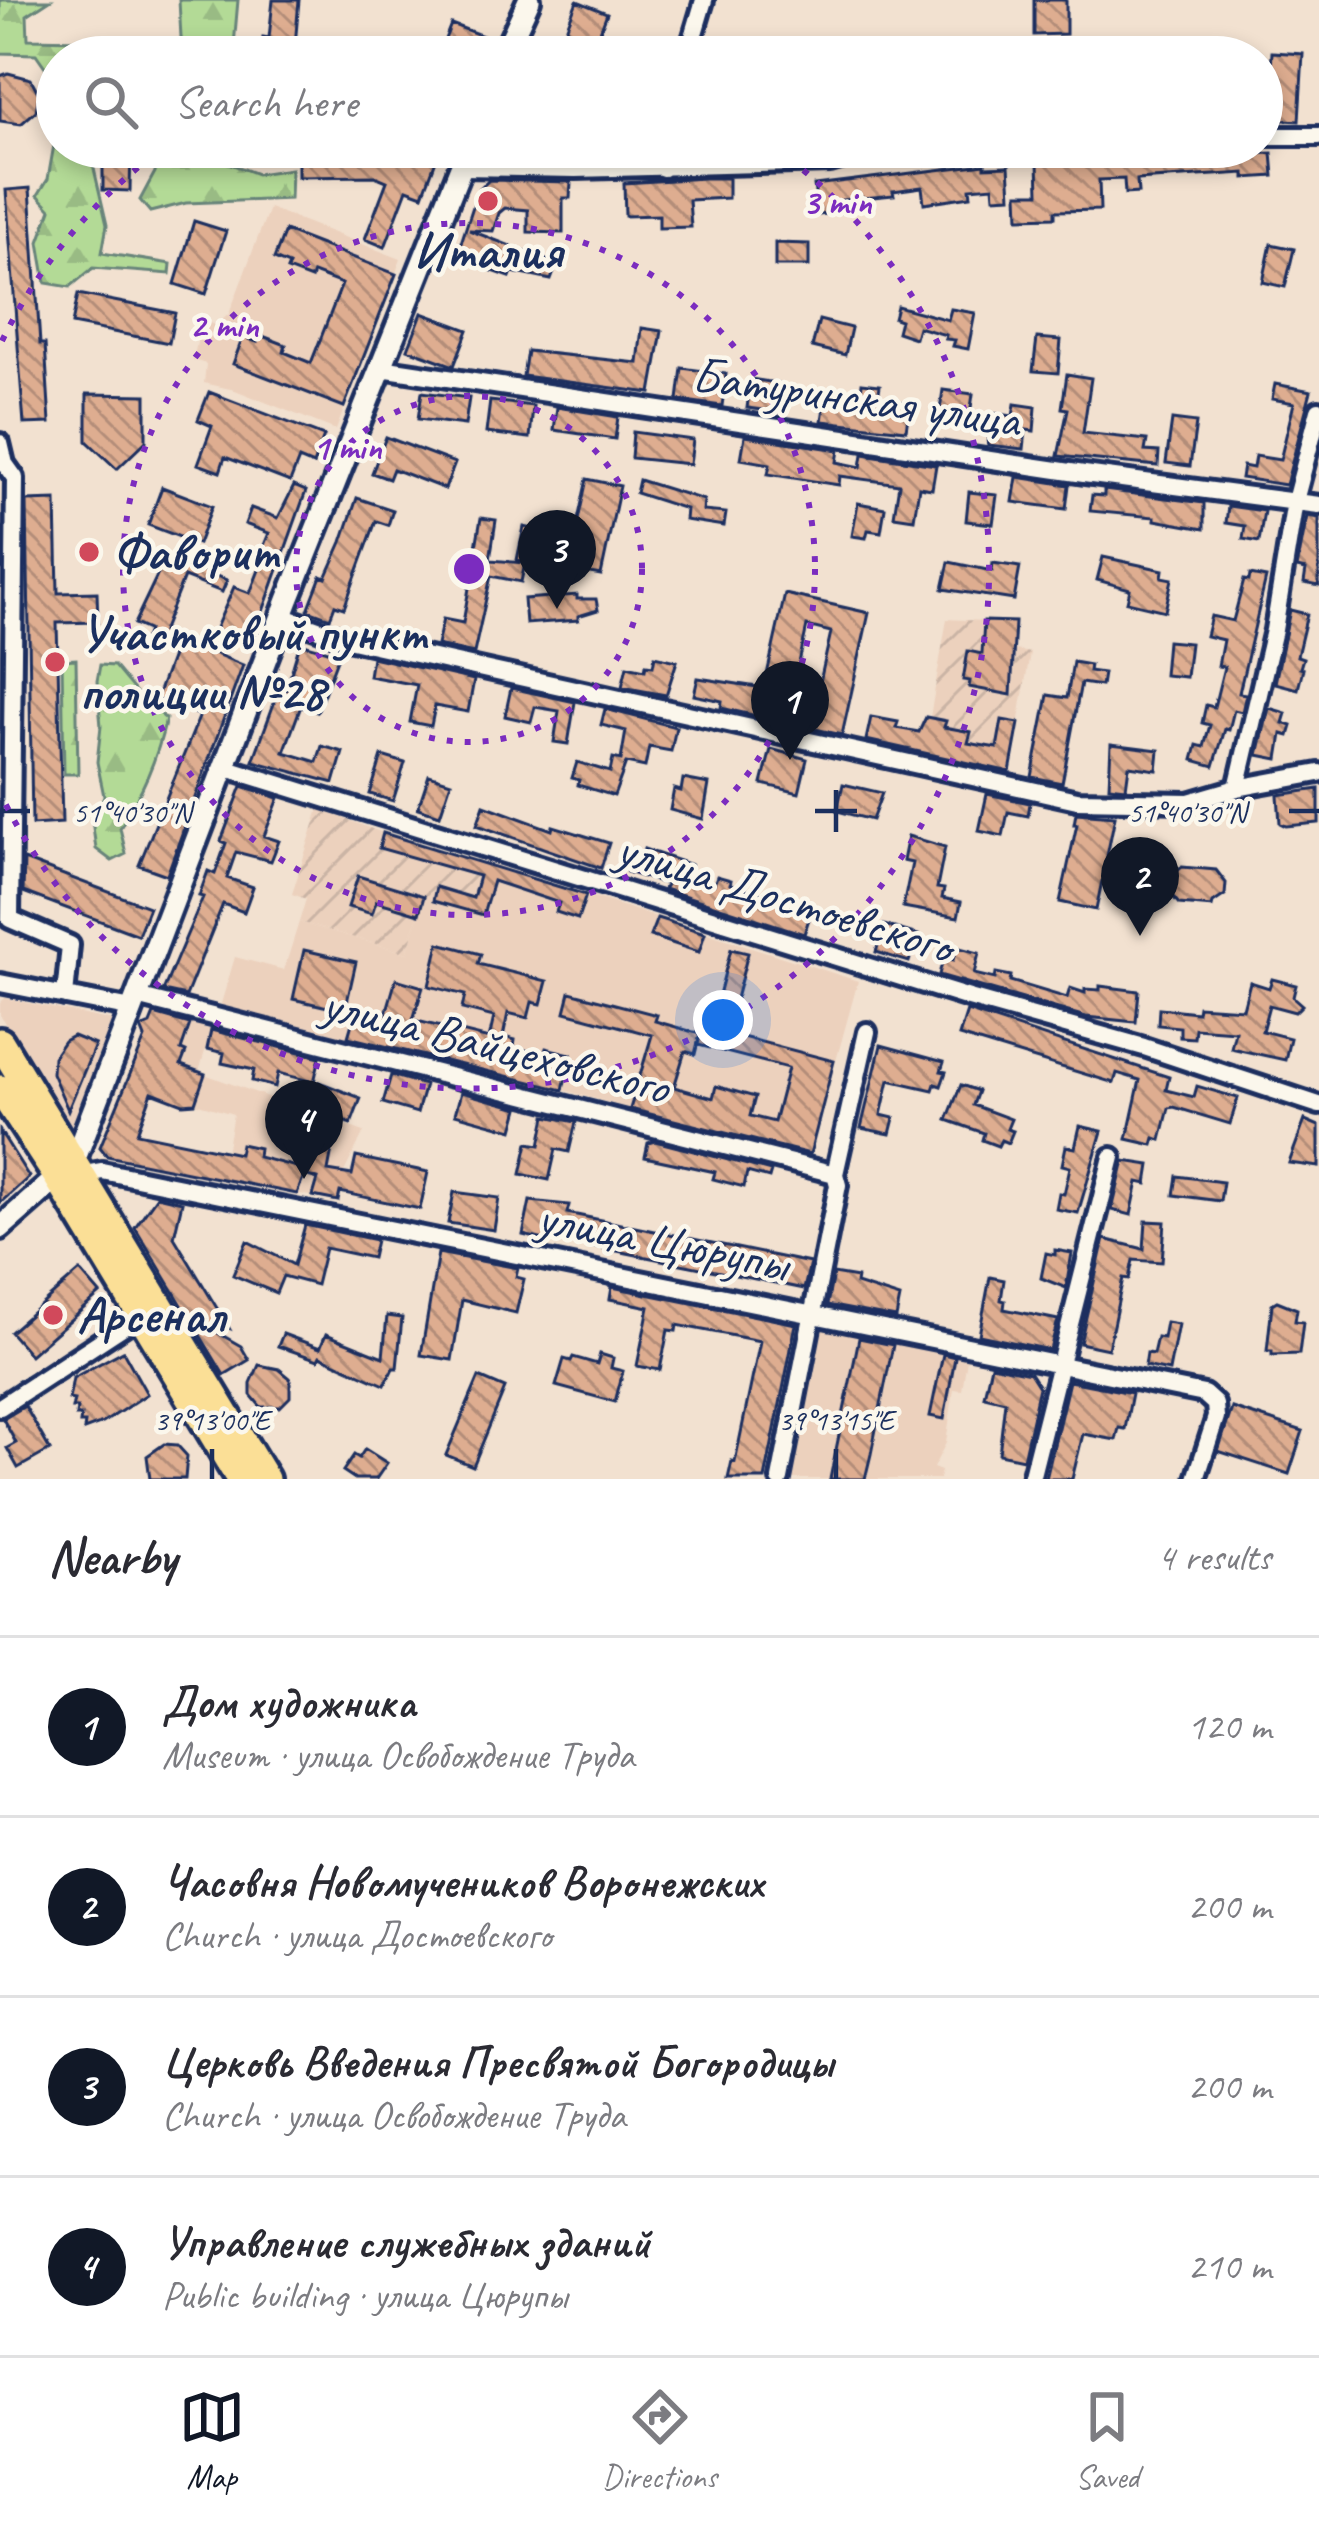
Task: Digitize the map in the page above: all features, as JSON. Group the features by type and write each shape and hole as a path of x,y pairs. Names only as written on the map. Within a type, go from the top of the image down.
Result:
{"main road":[{"path":"0,1042 142,1314 240,1479"},
{"path":"0,1089 70,1172 265,1479"}],"street":[{"path":"513,36 529,0"},
{"path":"693,36 704,0"},
{"path":"1283,136 1319,136"},
{"path":"0,1228 70,1172 282,616 461,168"},
{"name":"Батуринская улица","path":"381,368 1319,505"},
{"path":"1237,788 1274,630 1295,501 1319,410"},
{"path":"0,443 5,464 15,478 10,919 70,945 65,996"},
{"path":"282,616 343,638 1041,794 1110,803 1189,802 1319,773"},
{"name":"улица Достоевского","path":"227,768 969,998 1144,1047 1319,1106"},
{"name":"улица Вайцеховского","path":"0,982 65,996 134,1003 835,1174"},
{"path":"780,1479 838,1185 835,1174 867,1032"},
{"path":"1031,1479 1112,1156"},
{"name":"улица Цюрупы","path":"70,1172 102,1171 1204,1394 1215,1404 1216,1417 1196,1479"},
{"path":"0,1407 142,1314"}],"shaded area":[{"path":"269,208 401,259 336,430 235,390 204,383 206,364 193,360 202,321 216,325 229,314"},
{"path":"947,619 984,621 983,644 1030,653 1010,773 915,755 921,722 930,717"},
{"path":"319,809 497,866 483,915 424,897 407,953 299,922 306,899 292,894"},
{"path":"497,866 858,981 809,1159 563,1090 220,1007 235,957 284,970 299,922 407,953 424,896 482,915"},
{"path":"5,998 118,1022 82,1117 66,1127 0,1015"},
{"path":"155,1010 211,1030 199,1072 364,1132 343,1174 338,1201 221,1180 233,1114 153,1093 146,1107 122,1097 145,1037 141,1028 150,1024"},
{"path":"818,1326 967,1359 962,1390 954,1389 946,1443 933,1468 941,1471 939,1479 788,1479"}],"green space":[{"path":"0,0 50,0 27,15 28,39 36,39 36,54 0,53"},
{"path":"179,0 238,0 235,36 181,36"},
{"path":"50,168 94,168 107,225 102,253 171,264 170,274 93,268 70,287 46,283 39,242 51,209 38,195"},
{"path":"157,168 241,168 257,174 291,169 290,199 186,203 150,212 140,200"},
{"path":"76,659 78,774 64,774 62,660"},
{"path":"100,665 114,666 166,719 148,775 120,828 126,854 112,861 96,849 92,820 104,796 97,762"}],"building":[{"path":"273,0 299,0 296,36 269,36"},
{"path":"1034,0 1066,0 1066,34 1034,35"},
{"path":"577,1 607,13 598,36 563,36"},
{"path":"451,24 483,36 446,36"},
{"path":"1283,53 1303,54 1299,121 1283,120"},
{"path":"8,73 31,79 36,88 36,111 21,124 0,121 0,76"},
{"path":"103,168 131,168 130,191 103,190"},
{"path":"298,168 433,168 423,195 407,189 385,247 365,239 387,181 375,176 298,177"},
{"path":"952,168 1009,168 1011,196 994,197 993,186 970,188 971,196 924,203 922,187 842,200 843,212 818,215 814,185"},
{"path":"1038,168 1273,168 1274,176 1245,178 1245,173 1137,180 1138,193 1125,194 1124,179 1099,180 1100,210 1019,218 1018,193 1039,193"},
{"path":"728,178 728,198 689,200 691,227 659,228 659,215 625,216 624,183"},
{"path":"489,180 571,182 570,198 563,198 563,233 528,232 528,210 505,208 493,231 469,230 557,264 551,280 512,272 510,277 456,258 478,191"},
{"path":"30,188 50,423 24,424 6,190"},
{"path":"194,221 226,231 206,294 175,284"},
{"path":"285,231 396,274 344,407 233,364 243,337 257,342 260,335 286,345 284,352 311,363 342,284 313,273 311,279 274,259"},
{"path":"775,243 809,244 809,266 775,266"},
{"path":"1271,244 1294,249 1285,287 1263,282"},
{"path":"78,294 175,313 169,343 72,324"},
{"path":"897,306 948,320 951,309 975,313 968,349 953,346 955,340 945,339 946,335 918,327 915,338 897,332"},
{"path":"422,313 468,330 454,366 408,349"},
{"path":"819,320 851,328 845,355 812,347"},
{"path":"642,328 662,331 651,393 523,376 527,351 638,363"},
{"path":"1037,338 1061,340 1058,373 1033,371"},
{"path":"682,368 726,374 722,406 678,400"},
{"path":"1067,374 1091,378 1083,433 1147,440 1145,451 1159,452 1158,466 1058,456 1068,409 1062,408"},
{"path":"751,379 782,384 778,412 747,408"},
{"path":"862,383 880,385 878,399 910,403 906,430 822,421 825,400 838,402 840,388 861,392"},
{"path":"1275,384 1311,391 1286,485 1241,478 1243,466 1253,468 1255,456 1280,460 1294,403 1272,399"},
{"path":"943,390 973,394 969,422 939,417"},
{"path":"209,392 324,436 313,465 299,459 290,482 225,457 220,472 198,464 212,426 198,420"},
{"path":"422,392 469,398 465,425 418,419"},
{"path":"87,394 146,395 146,441 117,469 87,441"},
{"path":"490,401 533,406 530,438 486,433"},
{"path":"1015,404 1036,407 1034,431 1026,430 1024,449 988,445 991,413 1013,416"},
{"path":"557,407 618,417 615,439 554,430"},
{"path":"1172,420 1196,423 1190,466 1166,463"},
{"path":"633,432 693,440 690,464 631,458"},
{"path":"745,436 839,450 837,462 861,467 863,454 936,465 932,489 919,487 914,519 894,516 899,484 840,476 839,485 768,474 770,464 741,459"},
{"path":"386,437 455,463 445,489 393,469 389,479 372,473"},
{"path":"1017,477 1069,485 1066,509 1013,502"},
{"path":"587,479 620,486 601,575 517,560 524,527 573,543"},
{"path":"639,480 704,500 703,511 726,513 724,526 685,520 686,509 636,493"},
{"path":"294,486 306,491 251,645 215,630 234,587 250,593 266,552 262,550 269,533 245,524 251,508 278,518"},
{"path":"162,487 212,506 198,544 148,525"},
{"path":"1104,490 1204,503 1204,529 1155,517 1090,511 1092,495 1104,496"},
{"path":"969,492 997,495 993,524 966,521"},
{"path":"357,498 393,510 388,525 376,521 344,608 335,605 330,618 308,610 342,542"},
{"path":"56,500 58,593 97,592 98,622 57,623 62,823 32,825 27,501"},
{"path":"858,503 885,508 881,532 868,530 866,538 852,536"},
{"path":"1228,506 1264,511 1259,542 1243,539 1245,526 1226,523"},
{"path":"1307,516 1319,518 1319,586 1304,583 1306,570 1297,568"},
{"path":"481,518 496,520 490,560 525,563 521,582 491,576 474,653 437,645 443,619 463,623"},
{"path":"166,557 227,580 222,592 184,577 162,632 243,665 167,875 139,865 200,715 156,699 172,656 144,641 148,630 134,624"},
{"path":"1103,557 1163,570 1162,577 1172,579 1165,611 1127,602 1130,589 1097,580"},
{"path":"949,562 992,571 993,563 1020,567 1014,600 943,589"},
{"path":"1250,575 1266,578 1239,693 1246,694 1242,712 1234,710 1229,730 1225,729 1214,766 1193,760 1197,745 1204,747 1210,725 1202,723 1206,705 1214,707 1224,667 1218,666 1223,640 1206,636 1211,616 1233,621 1244,580 1249,581"},
{"path":"785,594 869,613 842,735 721,708 722,701 694,695 698,678 764,688","holes":["807,626 831,632 814,709 790,704"]},
{"path":"577,595 577,599 596,599 598,610 578,620 526,624 524,599"},
{"path":"1290,610 1307,614 1297,656 1303,658 1298,689 1275,683"},
{"path":"984,621 1015,622 1011,695 969,687 970,681 963,680 968,651 982,654"},
{"path":"1167,641 1190,643 1186,677 1164,675"},
{"path":"300,643 339,654 317,712 301,706 284,752 317,762 322,746 343,752 334,783 253,761 280,687 286,690"},
{"path":"655,656 677,661 666,695 622,687 627,666 645,670 646,665 653,666"},
{"path":"372,657 474,680 468,712 435,706 431,726 410,722 417,685 369,676"},
{"path":"1073,662 1103,673 1101,686 1081,683 1062,783 1032,777 1048,695 1067,698"},
{"path":"511,688 575,702 568,744 554,742 559,711 535,707 531,722 505,716"},
{"path":"1269,708 1286,713 1283,723 1292,726 1289,736 1282,734 1278,759 1258,755"},
{"path":"605,709 676,727 671,751 649,747 645,767 626,763 614,796 578,785 579,780 572,778 577,762 610,772 613,758 621,760 626,731 601,725"},
{"path":"871,717 919,732 926,717 946,721 944,727 971,732 968,743 997,748 1002,720 1019,723 1010,772 866,740"},
{"path":"1111,744 1159,750 1157,770 1129,766 1126,788 1109,786"},
{"path":"771,749 807,759 799,793 762,784"},
{"path":"382,756 405,763 393,801 370,794"},
{"path":"429,775 451,782 440,815 418,808"},
{"path":"683,779 709,784 703,819 670,810 674,789 681,791"},
{"path":"843,784 882,793 872,820 837,811"},
{"path":"242,786 279,798 264,836 279,841 271,861 236,852 227,878 253,887 244,912 223,904 186,996 163,991 203,897 199,896 208,871 215,874 226,843 221,841"},
{"path":"1319,789 1319,823 1280,823 1278,795"},
{"path":"987,794 1030,803 1028,816 1008,812 1003,836 979,831"},
{"path":"484,805 552,830 553,826 609,843 601,868 477,825"},
{"path":"1076,813 1115,816 1106,879 1096,910 1060,902"},
{"path":"383,833 586,895 578,919 556,912 559,903 493,881 483,915 433,901 436,887 473,898 479,876 379,848"},
{"path":"908,836 945,847 937,888 944,889 942,898 961,902 958,917 903,907 912,863 903,861"},
{"path":"644,849 691,865 688,875 714,884 717,876 790,903 788,909 810,916 804,934 664,889 666,884 627,872 632,854 641,857"},
{"path":"24,860 149,907 138,935 23,892"},
{"path":"1182,867 1216,870 1226,883 1225,895 1212,907 1179,904 1170,893 1140,893 1159,884 1155,876 1171,876"},
{"path":"358,876 424,896 419,914 376,901 372,914 348,907"},
{"path":"657,918 705,933 699,952 650,936"},
{"path":"884,925 918,935 909,962 876,952"},
{"path":"439,943 481,954 478,964 547,981 541,1004 532,1002 528,1018 508,1013 503,1037 515,1040 514,1047 544,1055 546,1048 571,1054 563,1090 348,1037 357,1006 386,1014 396,979 423,987 413,1020 489,1039 494,1017 462,1009 465,995 429,986"},
{"path":"956,947 979,953 974,974 995,979 996,973 1011,976 1010,981 1067,998 1070,988 1085,993 1085,989 1100,990 1100,986 1139,991 1136,1022 1086,1017 939,975 943,958 953,960"},
{"path":"731,949 748,953 727,1033 834,1061 810,1154 630,1109 652,1035 565,1012 570,992 657,1015 655,1021 700,1034 702,1026 710,1029","holes":["700,1034 698,1045 788,1068 774,1122 750,1116 755,1097 716,1086 713,1098 674,1087 685,1051 695,1054"]},
{"path":"304,950 356,962 345,1011 293,999"},
{"path":"1272,979 1296,985 1293,997 1302,1005 1295,1012 1269,1005 1262,1031 1290,1038 1285,1060 1231,1048 1235,1031 1195,1028 1194,1038 1180,1037 1180,1027 1158,1025 1159,1008 1243,1009 1250,982 1269,988"},
{"path":"967,1011 1169,1077 1166,1090 1194,1097 1197,1086 1238,1098 1230,1124 1174,1107 1169,1108 1161,1140 1155,1138 1153,1145 1127,1139 1140,1080 1117,1073 1114,1083 959,1036"},
{"path":"154,1014 190,1024 181,1065 205,1074 195,1103 183,1104 152,1092 137,1133 239,1154 241,1144 259,1148 258,1157 296,1167 300,1144 332,1150 328,1171 352,1175 356,1157 428,1172 420,1209 340,1192 338,1201 313,1196 318,1179 304,1175 297,1194 107,1156 100,1147 145,1038 141,1028 150,1024"},
{"path":"211,1030 320,1057 314,1082 278,1073 275,1087 252,1081 254,1070 222,1063 224,1053 207,1049"},
{"path":"73,1036 95,1045 68,1110 52,1073 53,1057"},
{"path":"881,1045 944,1062 941,1071 946,1072 941,1086 935,1084 933,1090 889,1080 881,1115 894,1118 890,1134 861,1128"},
{"path":"391,1075 425,1085 417,1113 383,1103"},
{"path":"319,1082 361,1098 351,1124 310,1108"},
{"path":"961,1085 978,1091 973,1105 1011,1119 1008,1143 1001,1140 998,1146 982,1140 984,1133 947,1120"},
{"path":"461,1092 519,1108 513,1130 455,1114"},
{"path":"546,1116 576,1122 569,1152 556,1149 549,1180 521,1174 528,1143 540,1145"},
{"path":"1305,1120 1319,1126 1319,1167 1289,1163"},
{"path":"1080,1126 1102,1131 1078,1213 1056,1209 1070,1167 1062,1165 1066,1146 1075,1148"},
{"path":"0,1131 29,1177 0,1203"},
{"path":"648,1143 771,1171 769,1178 747,1172 744,1187 713,1179 715,1172 645,1157"},
{"path":"1124,1161 1150,1165 1147,1184 1138,1182 1131,1215 1112,1210"},
{"path":"1177,1176 1223,1182 1220,1201 1174,1195"},
{"path":"454,1192 499,1198 494,1230 448,1223"},
{"path":"157,1196 182,1202 174,1237 229,1328 217,1323 213,1330 241,1346 249,1360 224,1375 135,1227"},
{"path":"530,1201 569,1205 567,1213 810,1263 804,1289 578,1243 581,1227 549,1241 523,1235"},
{"path":"1146,1221 1165,1222 1162,1262 1133,1260 1129,1279 1123,1278 1108,1349 1080,1343 1104,1239 1144,1249"},
{"path":"305,1225 376,1240 372,1258 325,1248 316,1285 283,1276 276,1293 233,1275 247,1241 294,1265"},
{"path":"1055,1250 1072,1253 1066,1288 1041,1278 1046,1253 1055,1255"},
{"path":"438,1253 518,1268 516,1277 524,1279 516,1313 462,1300 452,1360 421,1355"},
{"name":"Арсенал","path":"80,1271 100,1294 30,1355 10,1332"},
{"path":"833,1274 857,1278 856,1284 900,1298 896,1318 827,1305"},
{"path":"990,1277 1004,1280 1004,1309 1058,1320 1050,1350 979,1335"},
{"path":"612,1287 796,1324 765,1479 728,1479 760,1341 677,1325 676,1331 668,1330 660,1370 637,1366 649,1307 610,1299"},
{"path":"1277,1301 1297,1309 1295,1321 1303,1322 1299,1354 1267,1351 1272,1304"},
{"path":"387,1316 402,1318 397,1368 385,1385 320,1356 318,1360 278,1346 283,1334 320,1348 326,1334 383,1357"},
{"path":"1166,1322 1178,1324 1169,1371 1145,1366 1157,1337 1163,1338"},
{"path":"859,1338 893,1345 871,1454 865,1479 830,1479"},
{"path":"123,1351 147,1394 84,1430 77,1408 72,1408 74,1400 69,1399 73,1378"},
{"path":"600,1354 613,1358 611,1368 623,1371 615,1402 556,1386 564,1359 597,1364"},
{"path":"943,1354 955,1357 944,1419 930,1416"},
{"path":"259,1365 279,1369 290,1378 290,1397 280,1407 261,1407 251,1395"},
{"path":"991,1365 1030,1373 1039,1387 1023,1459 999,1454 1005,1401 984,1396"},
{"path":"479,1377 505,1388 473,1466 446,1455"},
{"path":"1069,1381 1132,1393 1125,1429 1119,1428 1116,1440 1083,1434 1072,1479 1046,1479"},
{"path":"25,1406 50,1450 18,1468 7,1448 16,1443 3,1419"},
{"path":"1232,1408 1303,1431 1289,1474 1218,1451"},
{"path":"164,1444 177,1445 187,1456 185,1479 150,1479 147,1456"},
{"path":"365,1449 387,1463 376,1479 355,1479 343,1471"}],"place":[{"name":"Италия","path":"488,201"},
{"name":"Фаворит","path":"89,552"},
{"name":"Церковь Введения Пресвятой Богородицы","path":"557,609"},
{"name":"Участковый пункт полиции №28","path":"55,662"},
{"name":"Дом художника","path":"790,760"},
{"name":"Часовня Новомучеников Воронежских","path":"1140,936"},
{"name":"Управление служебных зданий","path":"304,1179"},
{"name":"Арсенал","path":"53,1315"}]}
